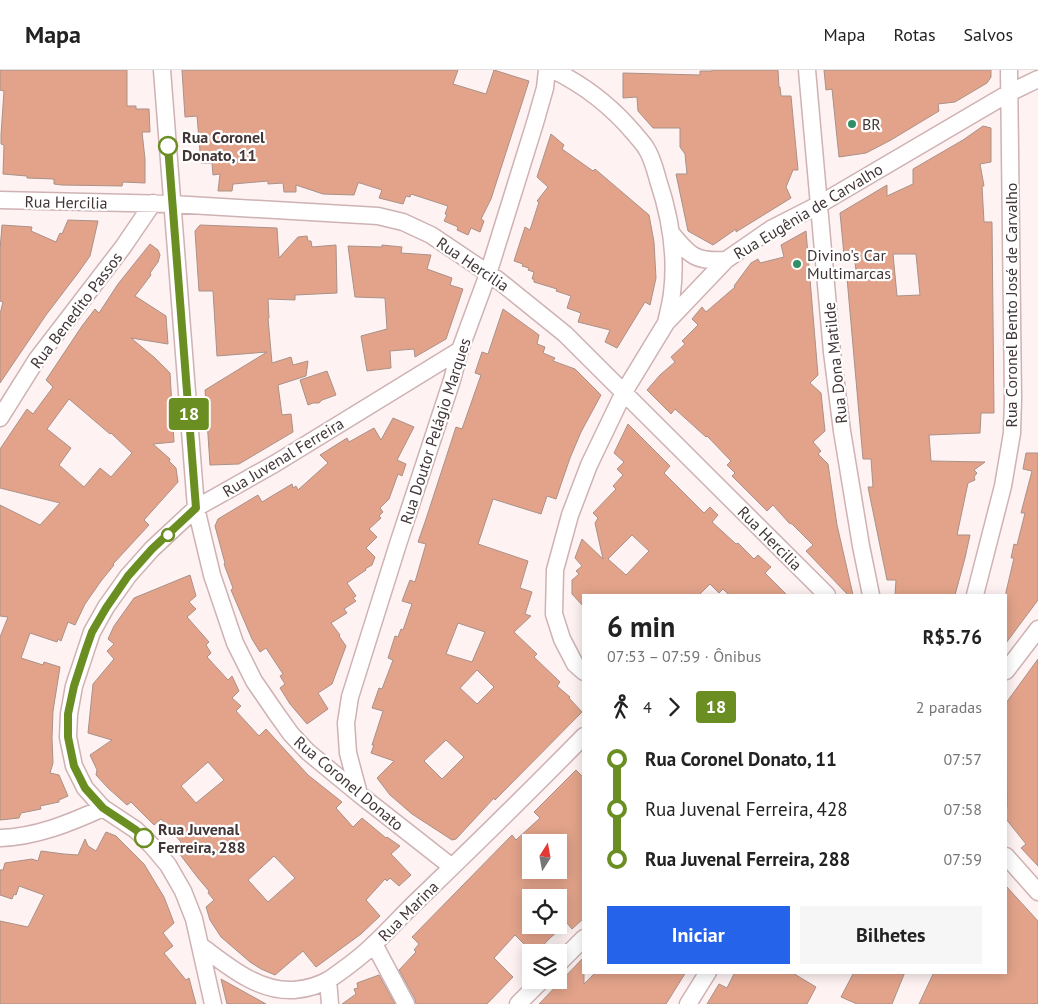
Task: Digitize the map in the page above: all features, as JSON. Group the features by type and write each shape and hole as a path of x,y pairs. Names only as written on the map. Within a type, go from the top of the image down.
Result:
{"street":[{"name":"Rua Coronel Donato","path":"162,70 196,508 212,575 236,643 254,681 291,734 308,752 452,867"},
{"name":"Rua Doutor Pelágio Marques","path":"359,794 348,753 346,723 350,697 460,350 488,274 535,123 545,88 547,70"},
{"path":"553,70 570,78 603,102 629,127 646,148 652,161 663,194 672,234 674,262 672,293 666,323"},
{"name":"Rua Dona Matilde","path":"808,70 832,352 842,431 871,594"},
{"name":"Rua Coronel Bento José de Carvalho","path":"975,594 1003,486 1012,433 1009,70"},
{"name":"Rua Eugênia de Carvalho","path":"582,670 576,664 562,639 554,614 555,570 570,514 588,465 624,392 666,323 726,260 771,229 820,204 1009,93 1038,79"},
{"name":"Rua Hercilia","path":"0,200 172,204 378,216 404,222 431,235 488,274 518,295 566,334 826,594"},
{"name":"Rua Benedito Passos","path":"0,418 37,359 123,247 153,203"},
{"path":"672,234 685,250 700,259 726,260"},
{"name":"Rua Juvenal Ferreira","path":"213,1004 194,919 183,892 168,865 136,830 103,808 85,788 74,766 68,737 68,714 74,686 92,632 128,576 152,549 196,508 276,463 460,350"},
{"path":"1007,669 1038,629"},
{"name":"Rua Marina","path":"200,946 232,969 258,984 277,989 295,990 328,980 374,944 582,738"},
{"path":"0,838 26,836 76,820 103,808"},
{"path":"1007,857 1038,892"},
{"path":"567,955 582,940"},
{"path":"374,944 406,1004"},
{"path":"688,1004 707,974"},
{"path":"328,980 330,1004"},
{"path":"518,1004 533,989"}],"building":[{"path":"0,70 127,70 127,106 136,106 136,109 149,109 150,132 142,132 145,183 123,182 122,186 62,185 54,184 54,179 27,178 27,176 3,174 4,145 1,144 1,135 4,91 0,90"},
{"path":"182,70 458,70 453,84 486,94 494,70 529,81 491,199 481,219 484,221 480,232 471,228 468,235 457,230 458,227 444,221 448,206 411,194 410,197 406,196 403,204 379,198 382,190 360,183 358,183 354,195 323,194 296,185 296,192 284,192 283,183 268,184 268,181 233,184 232,191 218,191 220,174 213,175 212,163 201,163 197,116 185,117"},
{"path":"778,70 781,96 791,96 798,170 793,170 786,187 791,198 736,232 736,229 713,245 688,231 676,174 687,174 685,154 680,147 680,128 653,128 638,111 637,97 623,98 623,73 700,75 700,71"},
{"path":"824,70 991,70 991,77 987,83 955,102 938,104 939,111 891,140 866,153 839,157 832,89 826,90"},
{"path":"983,126 991,128 991,162 980,164 984,186 982,186 984,222 992,222 994,413 981,413 980,433 929,435 931,461 985,462 974,470 977,473 974,477 975,480 968,483 957,535 970,535 955,594 895,594 896,580 887,580 868,487 873,487 871,459 863,459 847,278 857,278 854,255 844,255 840,213 887,185 887,196 913,184 913,169","holes":["893,254 916,254 920,295 897,296"]},
{"path":"551,134 564,145 562,149 593,171 595,169 649,215 654,242 656,278 650,305 645,302 617,348 605,342 610,330 578,322 581,313 567,308 571,296 556,291 557,289 534,282 534,279 532,279 534,272 522,266 523,264 514,261 525,227 530,230 539,202 537,201 548,187 537,177"},
{"path":"68,220 98,221 90,256 46,315 0,383 0,314 3,302 0,301 2,225 32,227 31,231 56,242"},
{"path":"200,225 277,228 279,258 298,237 307,236 308,241 311,241 312,247 336,245 337,293 295,295 295,300 268,299 272,363 291,357 293,365 308,361 306,376 278,385 282,415 291,414 293,432 239,464 210,465 205,390 267,352 217,356 213,291 199,291 195,231"},
{"path":"806,231 818,375 810,383 821,393 825,431 813,442 821,451 818,454 828,464 837,525 853,594 847,594 806,551 813,545 773,505 767,511 732,476 735,473 727,465 731,461 707,436 675,409 671,414 647,390 675,362 671,357 685,344 682,341 698,325 692,319 702,307 706,312 735,287 751,263 758,259 760,263 784,257 781,245"},
{"path":"150,244 158,250 160,255 158,262 135,296 166,316 168,344 131,338 170,373 174,442 153,444 170,459 169,461 176,468 178,482 144,520 149,525 113,564 85,604 75,625 68,622 61,641 58,639 57,642 30,633 21,658 43,665 44,662 60,667 53,711 53,763 50,773 59,775 68,796 59,800 59,802 40,806 41,809 21,813 19,818 0,820 0,637 8,617 0,616 0,505 40,525 60,503 0,488 0,449 27,409 33,414 53,387 46,380 82,326 95,309 99,313 118,284","holes":["69,399 132,453 111,477 100,468 84,487 59,465 71,448 47,429"]},
{"path":"382,245 402,247 401,253 431,255 427,269 452,278 450,285 463,289 446,339 415,357 414,349 390,351 391,368 367,371 361,336 387,329 385,298 355,297 348,246 382,247"},
{"path":"503,309 539,335 537,344 545,347 543,353 555,358 553,361 575,369 601,395 581,432 556,499 547,496 541,514 493,499 478,544 528,561 520,588 532,592 525,614 531,616 514,632 537,654 534,657 560,682 557,686 570,697 582,712 495,800 494,798 456,839 452,840 412,814 390,795 377,778 394,761 371,753 383,711 372,708 379,688 382,689 393,660 388,658 395,636 398,637 401,629 403,630 412,604 402,601 410,580 415,582 426,544 418,542 456,427 462,429 481,375 475,373 482,352 488,354","holes":["458,623 485,632 472,662 446,654","477,670 494,687 477,704 460,688","446,740 464,757 442,779 424,761"]},
{"path":"327,371 336,395 319,403 308,405 300,380"},
{"path":"393,418 414,427 397,460 406,464 402,476 398,474 389,499 380,508 383,512 379,516 381,518 369,529 377,537 366,548 375,557 372,565 347,583 356,596 353,598 356,601 344,609 347,613 331,623 346,646 332,684 318,693 328,709 307,724 290,704 280,688 285,684 280,676 283,674 266,648 260,652 252,639 231,590 233,588 224,564 215,526 218,519 258,495 262,502 292,484 293,488 296,486 298,490 328,463 320,455 347,438 349,442 374,428 381,440"},
{"path":"628,424 670,466 664,473 704,513 710,507 718,515 712,522 754,559 758,555 771,567 765,573 786,594 728,594 723,589 719,593 710,584 700,594 582,594 582,605 572,594 572,580 579,574 576,571 582,566 575,558 582,539 603,559 595,523 598,518 593,513 616,489 613,486 623,475 617,469 624,462 614,453","holes":["632,535 649,551 626,575 608,559"]},
{"path":"1026,453 1038,453 1038,600 1007,642 1006,592 1014,558 1011,558 1014,544 1017,545 1025,513 1021,513 1032,471 1023,469"},
{"path":"190,575 196,596 189,602 196,609 187,617 209,642 206,645 211,653 207,657 228,680 232,676 239,691 232,698 241,706 236,711 259,736 266,729 308,775 342,802 336,808 353,827 362,818 386,838 400,846 391,854 411,875 399,886 390,878 387,881 385,879 366,900 380,916 361,934 316,967 303,951 275,975 250,962 221,937 210,920 206,907 214,900 175,848 181,842 161,819 154,825 131,802 127,805 96,775 97,770 90,755 112,740 88,733 93,684 114,659 107,651 114,644 108,639 114,626 134,598","holes":["208,762 224,780 196,803 181,786","274,856 295,878 268,902 248,880"]},
{"path":"1038,659 1038,866 1021,848 1026,844 1007,820 1007,702"},
{"path":"576,770 582,776 582,920 572,929 567,923 567,889 522,889 522,934 555,934 544,944 524,944 515,935 494,958 513,977 487,1004 416,1004 399,970 416,952 414,950 419,944 412,937 512,835 516,840 522,834 522,879 568,879 568,834 523,834 540,818 534,812"},
{"path":"106,832 116,836 144,864 164,897 174,923 163,933 173,946 164,953 186,980 189,978 196,1004 0,1004 0,921 28,927 44,895 19,886 16,895 14,894 12,899 0,895 0,870 3,870 5,863 32,859 38,861 41,851 78,855 85,839 88,846 96,851"},
{"path":"1007,887 1038,921 1038,1004 919,1004 933,974 1007,974"},
{"path":"582,959 584,984 594,974 685,974 666,1004 539,1004 553,989 567,989 567,975"},
{"path":"734,974 794,974 816,987 807,1004 707,1004 719,984 727,988"},
{"path":"853,974 904,974 892,1004 857,1004 841,997"},
{"path":"379,975 395,1004 342,1004 356,994 354,989 358,988 357,983"},
{"path":"221,979 266,1004 227,1004"}],"bus line":[{"name":"18","path":"144,838 136,830 103,808 85,788 74,766 68,737 68,714 74,686 92,632 106,608 128,576 152,549 196,508 168,146"}],"place":[{"name":"BR","path":"852,124"},
{"name":"Rua Coronel Donato, 11","path":"168,146"},
{"name":"Divino's Car Multimarcas","path":"797,264"},
{"name":"Rua Juvenal Ferreira, 288","path":"144,838"}]}
